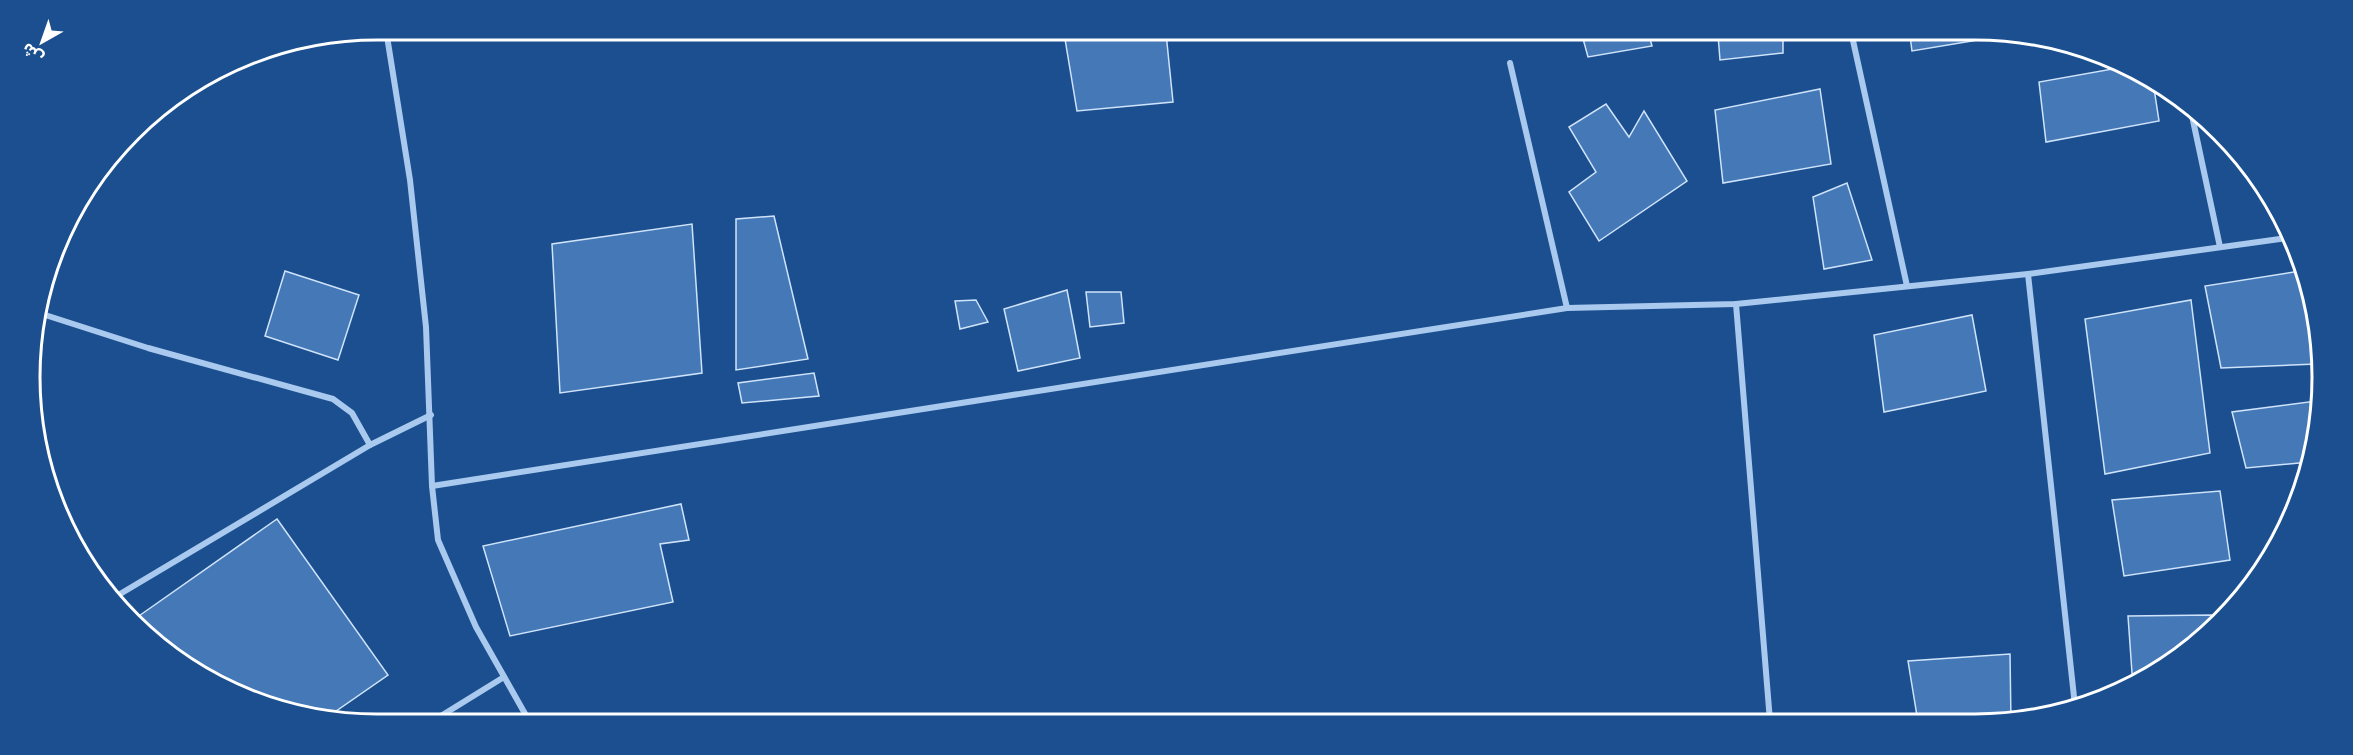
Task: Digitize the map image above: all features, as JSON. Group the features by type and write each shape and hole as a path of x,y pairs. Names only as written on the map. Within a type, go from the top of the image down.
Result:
{"street":[{"path":"388,40 410,180 426,327 432,486 438,540 476,627 525,714"},
{"path":"1853,40 1907,286"},
{"path":"1510,63 1567,308"},
{"path":"2194,121 2220,246"},
{"path":"432,486 1567,308 1736,304 2028,274 2283,239"},
{"path":"2028,274 2074,700"},
{"path":"1736,304 1769,714"},
{"path":"46,315 148,348 333,399 352,413 370,445"},
{"path":"119,594 370,445 431,415"},
{"path":"443,714 504,677"}],"building":[{"path":"1065,40 1167,40 1173,102 1077,111"},
{"path":"1583,40 1650,40 1652,46 1588,57"},
{"path":"1718,40 1783,40 1783,53 1720,60"},
{"path":"1911,40 1978,40 1912,51"},
{"path":"2111,69 2155,92 2159,121 2046,142 2039,82"},
{"path":"1820,89 1831,164 1723,183 1715,110"},
{"path":"1606,104 1629,137 1644,111 1687,181 1599,241 1569,192 1596,172 1569,127"},
{"path":"1847,183 1872,260 1824,269 1813,197"},
{"path":"774,216 808,359 736,370 736,219"},
{"path":"692,224 702,373 560,393 552,244"},
{"path":"285,271 359,295 338,360 265,336"},
{"path":"2296,272 2310,334 2312,364 2221,368 2205,286"},
{"path":"1067,290 1080,358 1018,371 1004,309"},
{"path":"1086,292 1121,292 1124,323 1090,327"},
{"path":"976,300 988,322 960,329 955,301"},
{"path":"2191,300 2210,453 2105,474 2085,319"},
{"path":"1972,315 1986,391 1884,412 1874,335"},
{"path":"814,373 819,396 742,403 738,383"},
{"path":"2312,402 2302,463 2246,468 2232,412"},
{"path":"2220,491 2230,560 2124,576 2112,500"},
{"path":"681,504 689,540 660,544 673,602 510,636 483,546"},
{"path":"277,519 388,675 335,712 290,703 228,680 190,658 139,616"},
{"path":"2212,615 2212,618 2181,645 2132,676 2128,616"},
{"path":"2010,654 2011,713 1917,714 1908,661"}]}
